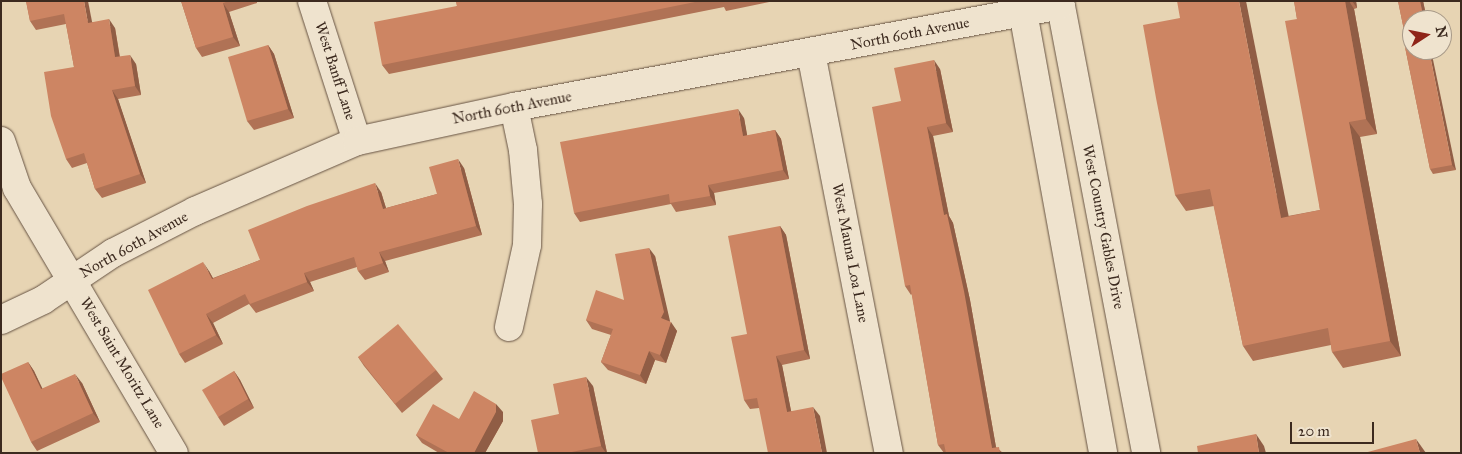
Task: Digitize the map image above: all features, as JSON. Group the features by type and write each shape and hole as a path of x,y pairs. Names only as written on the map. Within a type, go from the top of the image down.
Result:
{"street":[{"name":"West Banff Lane","path":"312,1 357,141"},
{"name":"North 60th Avenue","path":"1,320 43,300 113,253 195,211 357,141 514,107 812,53 1022,7 1060,3"},
{"name":"West Country Gables Drive","path":"1060,3 1146,453"},
{"path":"1022,7 1103,453"},
{"name":"West Mauna Loa Lane","path":"812,53 889,453"},
{"path":"509,328 527,245 528,204 523,150 514,107"},
{"name":"West Saint Moritz Lane","path":"1,141 18,188 174,453"}],"building":[{"path":"26,1 84,1 88,23 109,19 115,57 130,55 135,86 112,90 140,174 95,189 84,153 66,159 51,116 44,72 74,67 64,14 30,21"},
{"path":"181,1 229,1 223,3 233,37 196,48"},
{"path":"456,1 700,1 382,65 374,22 457,6"},
{"path":"1177,1 1239,1 1281,218 1320,210 1285,21 1297,19 1294,1 1345,1 1366,119 1349,122 1390,341 1332,352 1328,328 1243,346 1210,189 1175,195 1156,98 1143,25 1180,18"},
{"path":"1398,1 1420,1 1422,10 1402,10 1402,20"},
{"path":"268,45 288,109 247,121 228,57"},
{"path":"934,60 946,123 927,127 944,215 947,214 964,291 992,448 999,447 1000,453 946,453 944,444 938,445 910,285 905,286 872,107 901,101 894,68"},
{"path":"1408,60 1431,60 1452,165 1430,169"},
{"path":"738,109 743,136 775,130 783,170 708,185 710,196 670,203 669,194 574,213 560,142"},
{"path":"458,159 476,226 379,252 383,263 358,271 354,257 304,273 307,282 250,304 245,294 206,314 216,335 179,354 148,290 203,262 212,279 260,260 248,230 307,206 375,183 383,209 437,194 429,167"},
{"path":"780,226 804,350 776,356 787,412 813,407 822,453 768,453 757,398 744,400 731,337 747,334 728,236"},
{"path":"649,248 664,312 661,318 671,322 660,355 649,351 640,375 601,362 613,329 586,320 596,290 624,300 615,254"},
{"path":"398,324 436,370 395,404 358,357"},
{"path":"28,362 41,389 75,374 93,413 31,442 1,377 1,374"},
{"path":"234,371 248,399 218,417 202,390"},
{"path":"586,377 601,446 567,453 538,453 531,420 559,414 553,384"},
{"path":"474,391 496,404 496,412 474,453 449,453 416,435 433,404 459,419"},
{"path":"1256,434 1259,453 1198,453 1197,446"},
{"path":"1416,439 1420,453 1364,453"}]}
